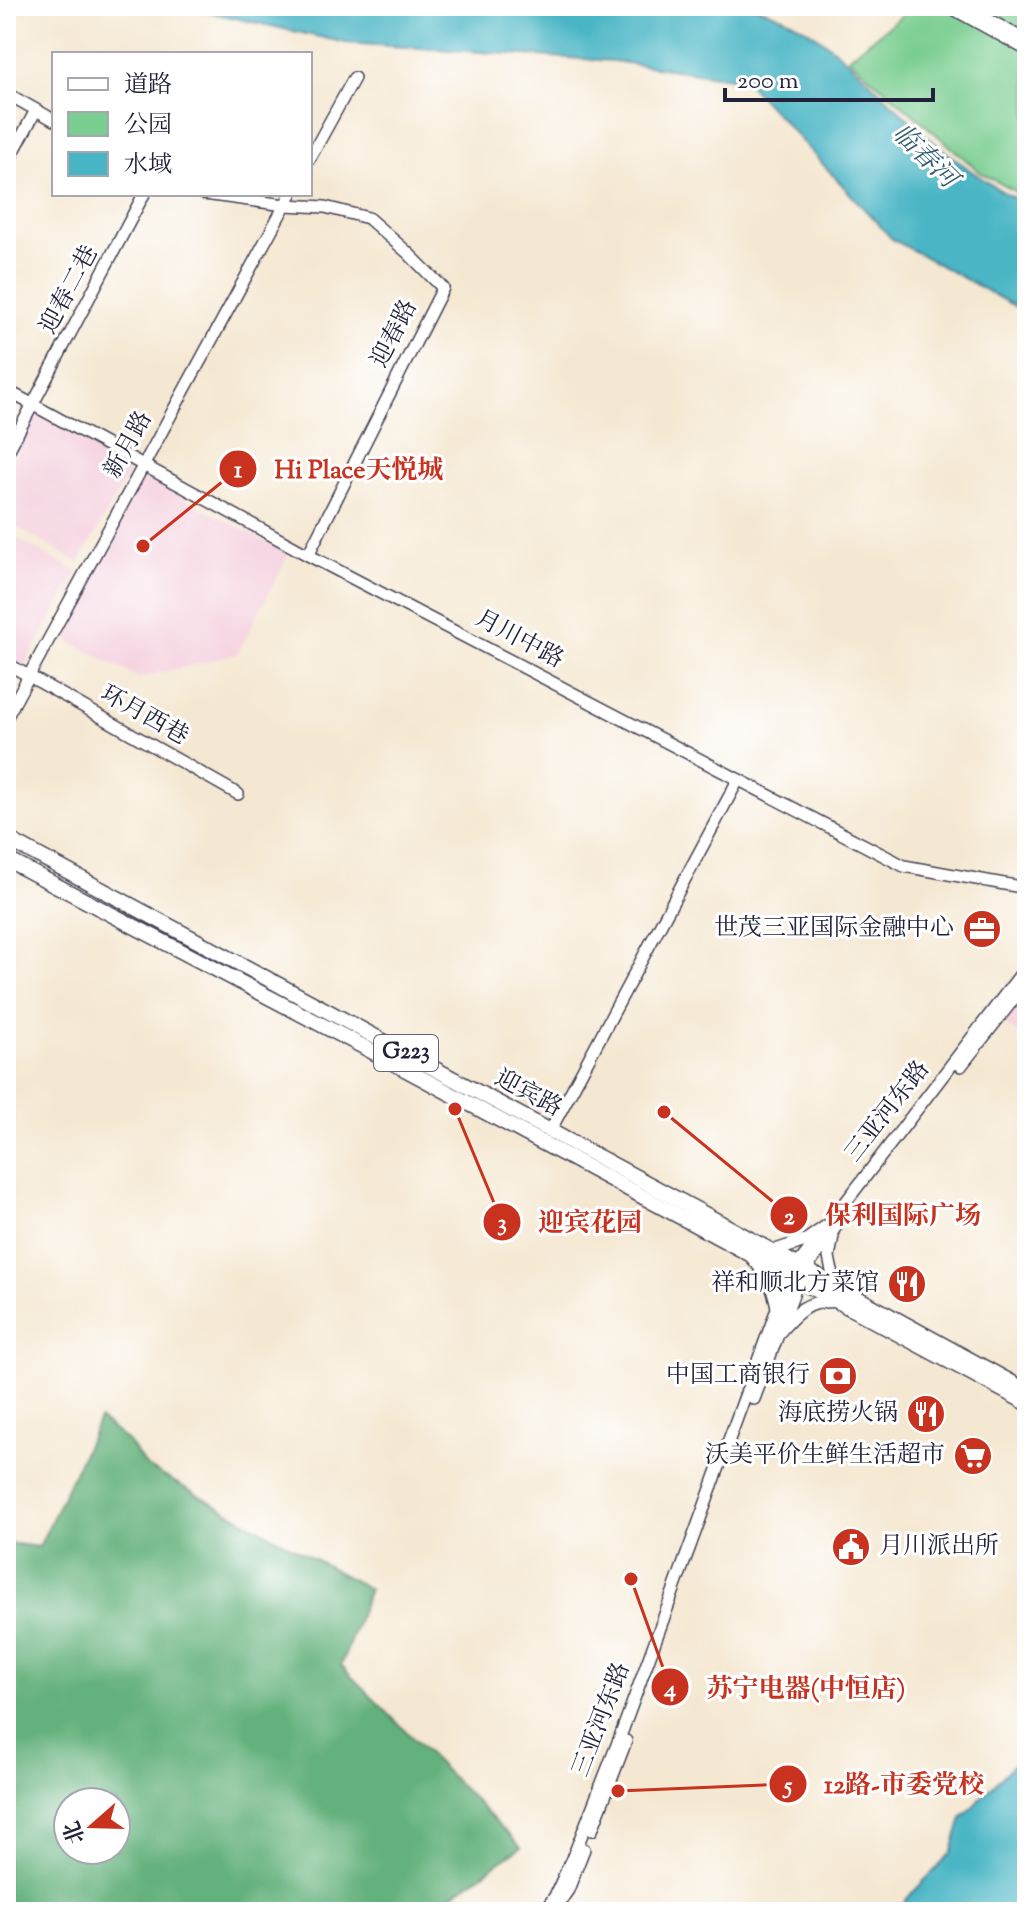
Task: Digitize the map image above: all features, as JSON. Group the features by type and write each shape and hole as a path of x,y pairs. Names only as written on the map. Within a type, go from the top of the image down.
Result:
{"highway":[{"name":"迎宾路","path":"6,838 771,1252 797,1273"},
{"name":"迎宾路","path":"6,859 748,1254 797,1273 1027,1391"},
{"name":"迎宾路","path":"835,1293 1027,1403"}],"main road":[{"path":"771,1252 807,1240 831,1226"},
{"path":"779,1332 802,1307 835,1293"}],"street":[{"path":"948,6 1027,50"},
{"path":"964,6 1027,41"},
{"path":"312,154 354,78"},
{"path":"6,93 52,119"},
{"path":"6,166 36,110"},
{"name":"迎春二巷","path":"6,455 143,196"},
{"name":"迎春路","path":"232,196 288,200 368,218 443,288 308,555"},
{"name":"新月路","path":"6,718 288,200"},
{"name":"月川中路","path":"6,390 308,555 904,866 1027,888"},
{"name":"环月西巷","path":"6,663 238,794"},
{"path":"550,1131 738,780"},
{"name":"三亚河东路","path":"544,1912 555,1896 575,1852 620,1737 777,1311 797,1273 831,1226 1027,966"},
{"name":"三亚河东路","path":"831,1226 1027,982"},
{"path":"831,1226 829,1257 835,1293"},
{"path":"748,1254 770,1282 777,1311"},
{"name":"三亚河东路","path":"553,1912 568,1890 620,1758 779,1332 797,1273"}],"shaded area":[{"path":"37,414 132,468 79,563 6,521 6,470"},
{"path":"140,475 289,554 237,654 139,678 57,635"},
{"path":"6,532 77,572 24,667 6,657"},
{"path":"1027,989 1027,1042 1002,1022"}],"green space":[{"path":"914,6 1027,6 1027,198 981,173 848,58"},
{"path":"99,1419 126,1440 147,1467 369,1589 341,1666 521,1847 427,1912 6,1912 6,1543 39,1547"}],"water":[{"name":"临春河","path":"182,6 749,6 777,14 826,43 957,160 1027,205 1027,313 892,239 745,80 613,61 346,43"},
{"path":"1027,1750 1027,1912 894,1912 951,1853 962,1818"}],"place":[{"name":"Hi Place天悦城","path":"143,546"},
{"name":"世茂三亚国际金融中心","path":"982,929"},
{"name":"迎宾花园","path":"455,1109"},
{"name":"保利国际广场","path":"664,1112"},
{"name":"祥和顺北方菜馆","path":"907,1284"},
{"name":"中国工商银行","path":"838,1376"},
{"name":"海底捞火锅","path":"926,1414"},
{"name":"沃美平价生鲜生活超市","path":"973,1456"},
{"name":"月川派出所","path":"851,1547"},
{"name":"苏宁电器(中恒店)","path":"631,1579"},
{"name":"12路-市委党校","path":"618,1791"}]}
